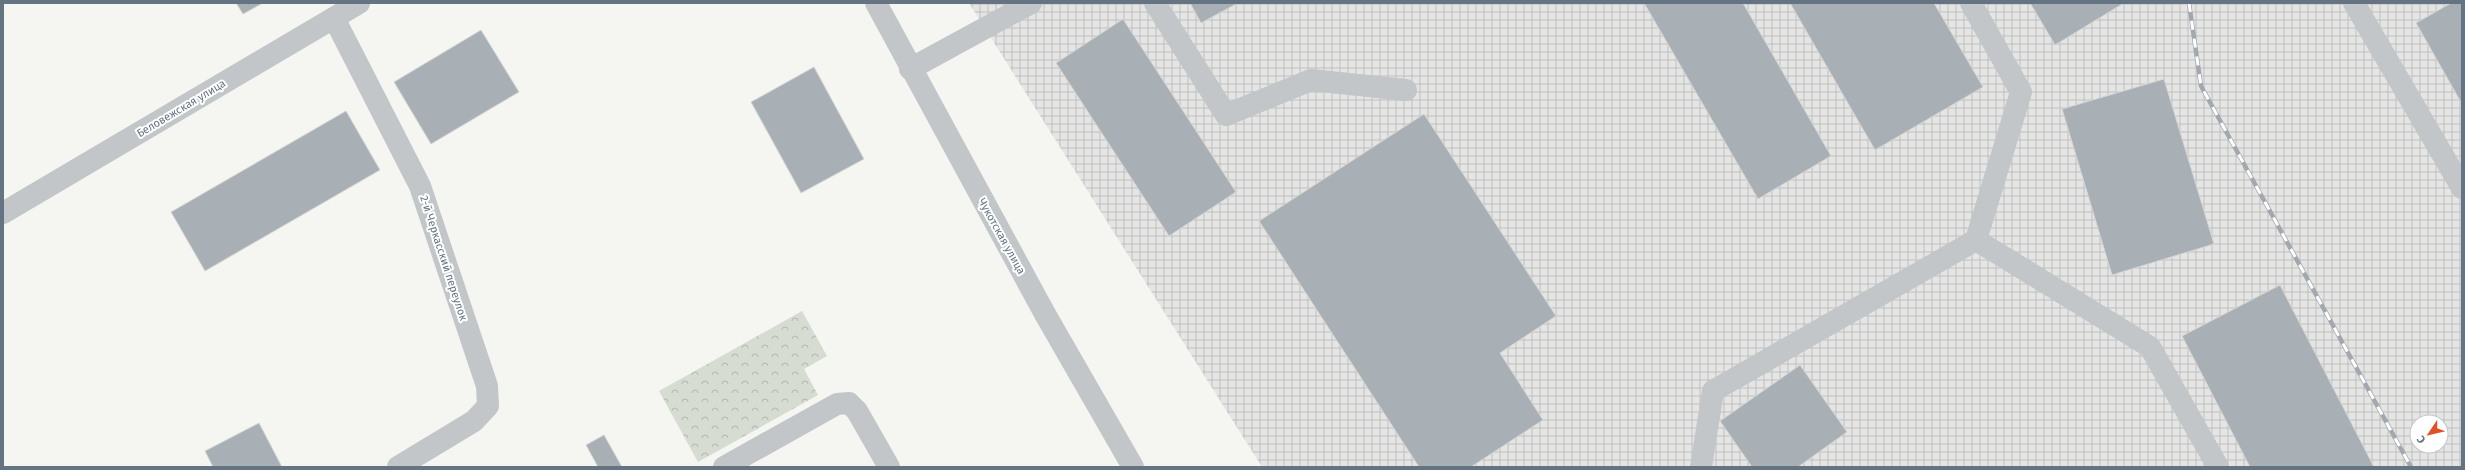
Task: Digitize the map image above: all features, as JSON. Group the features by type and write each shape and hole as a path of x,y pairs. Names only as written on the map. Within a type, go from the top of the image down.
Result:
{"street":[{"name":"Беловежская улица","path":"3,213 359,3"},
{"name":"Чукотская улица","path":"876,3 910,69 1045,314 1133,467"},
{"path":"910,69 1030,3"},
{"path":"1155,3 1226,115 1311,80 1406,90"},
{"path":"1701,467 1713,391 1976,240 2021,92 1972,3"},
{"path":"2354,3 2462,188"},
{"name":"2-й Черкасский переулок","path":"334,18 420,186 487,386 488,406 474,421 398,467"},
{"path":"1976,240 2150,347 2218,467"},
{"path":"724,467 837,404 848,403 857,411 889,467"}],"shaded area":[{"path":"969,3 2462,3 2462,467 1262,467"}],"green space":[{"path":"802,311 827,356 804,369 818,395 698,462 659,391"}],"building":[{"path":"236,3 263,3 243,14"},
{"path":"1190,3 1238,3 1201,23"},
{"path":"1644,3 1743,3 1831,156 1758,199"},
{"path":"1790,3 1934,3 1983,87 1875,150"},
{"path":"2030,3 2124,3 2055,45"},
{"path":"2451,3 2462,3 2462,104 2416,23"},
{"path":"1123,19 1236,192 1169,236 1056,63"},
{"path":"481,30 519,92 431,144 394,82"},
{"path":"814,67 864,159 801,193 751,102"},
{"path":"2164,79 2214,244 2112,275 2062,109"},
{"path":"346,111 380,170 205,271 171,212"},
{"path":"1424,114 1556,316 1500,353 1543,420 1471,467 1419,467 1259,221"},
{"path":"2280,285 2374,467 2250,467 2182,336"},
{"path":"1800,365 1847,432 1798,467 1752,467 1720,421"},
{"path":"259,423 282,467 213,467 205,451"},
{"path":"604,435 622,467 598,467 586,445"}],"railway":[{"path":"2189,3 2201,86 2411,467"}]}
